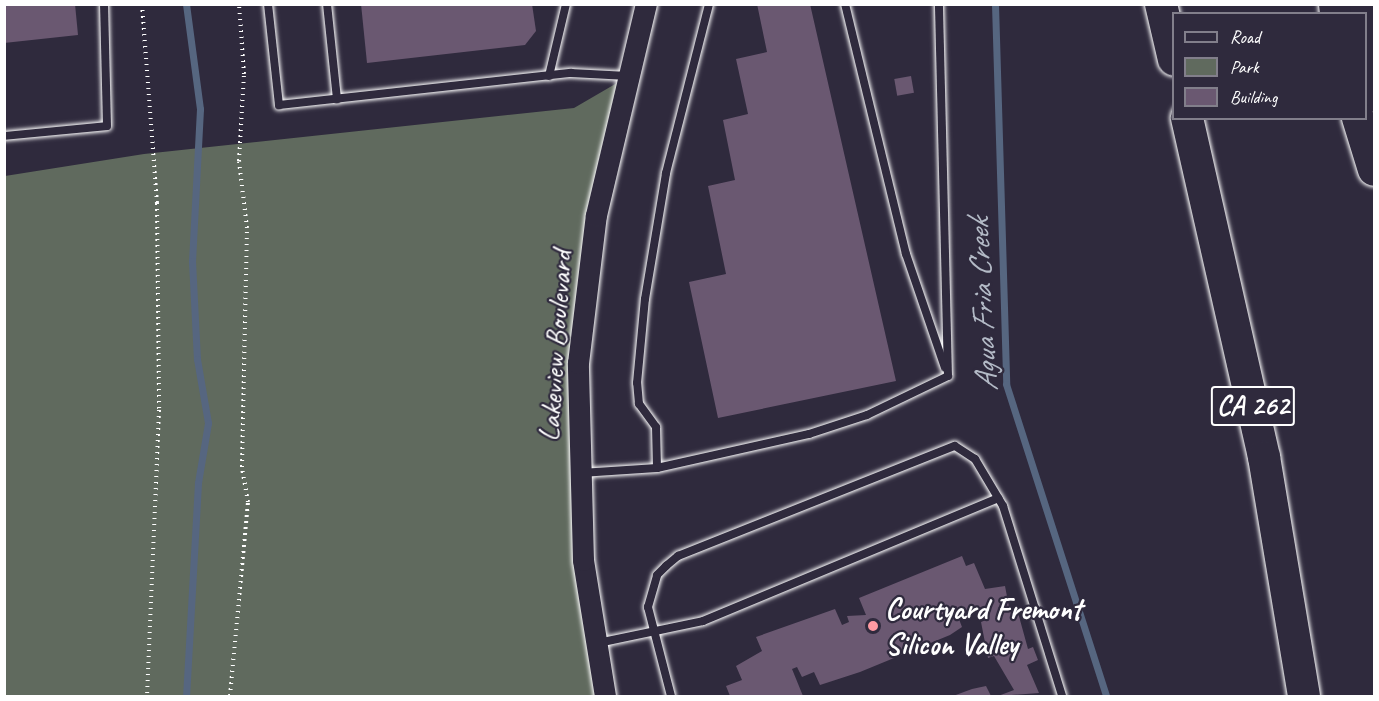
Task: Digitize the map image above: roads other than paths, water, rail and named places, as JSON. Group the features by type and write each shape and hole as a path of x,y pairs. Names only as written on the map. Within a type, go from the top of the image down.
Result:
{"highway":[{"path":"1161,4 1172,55"},
{"path":"1367,16 1374,96"},
{"name":"CA 262","path":"1187,120 1264,457 1304,696"},
{"path":"1359,120 1374,170"}],"street":[{"name":"Lakeview Boulevard","path":"605,696 594,644 578,473 578,363 588,263 628,76 646,4"}],"lane":[{"path":"5,135 107,126 104,4"},
{"path":"268,4 279,105 549,76 628,76"},
{"path":"327,4 337,99"},
{"path":"549,76 566,4"},
{"path":"657,468 656,427 639,404 637,383 645,299 666,173 709,4"},
{"path":"845,4 906,254 948,376"},
{"path":"939,4 948,376"},
{"path":"578,473 657,468 809,434 867,415 948,376"},
{"path":"671,696 648,607 653,583 678,556 945,446 956,446 975,459 998,498 1062,696"},
{"path":"594,644 655,633 703,621 998,498"}],"waterway":[{"path":"186,4 200,109 192,261 197,359 208,423 198,483 186,696"},
{"name":"Agua Fria Creek","path":"995,4 1006,384 1106,696"}],"place":[{"name":"Courtyard Fremont Silicon Valley","path":"873,626"}]}
